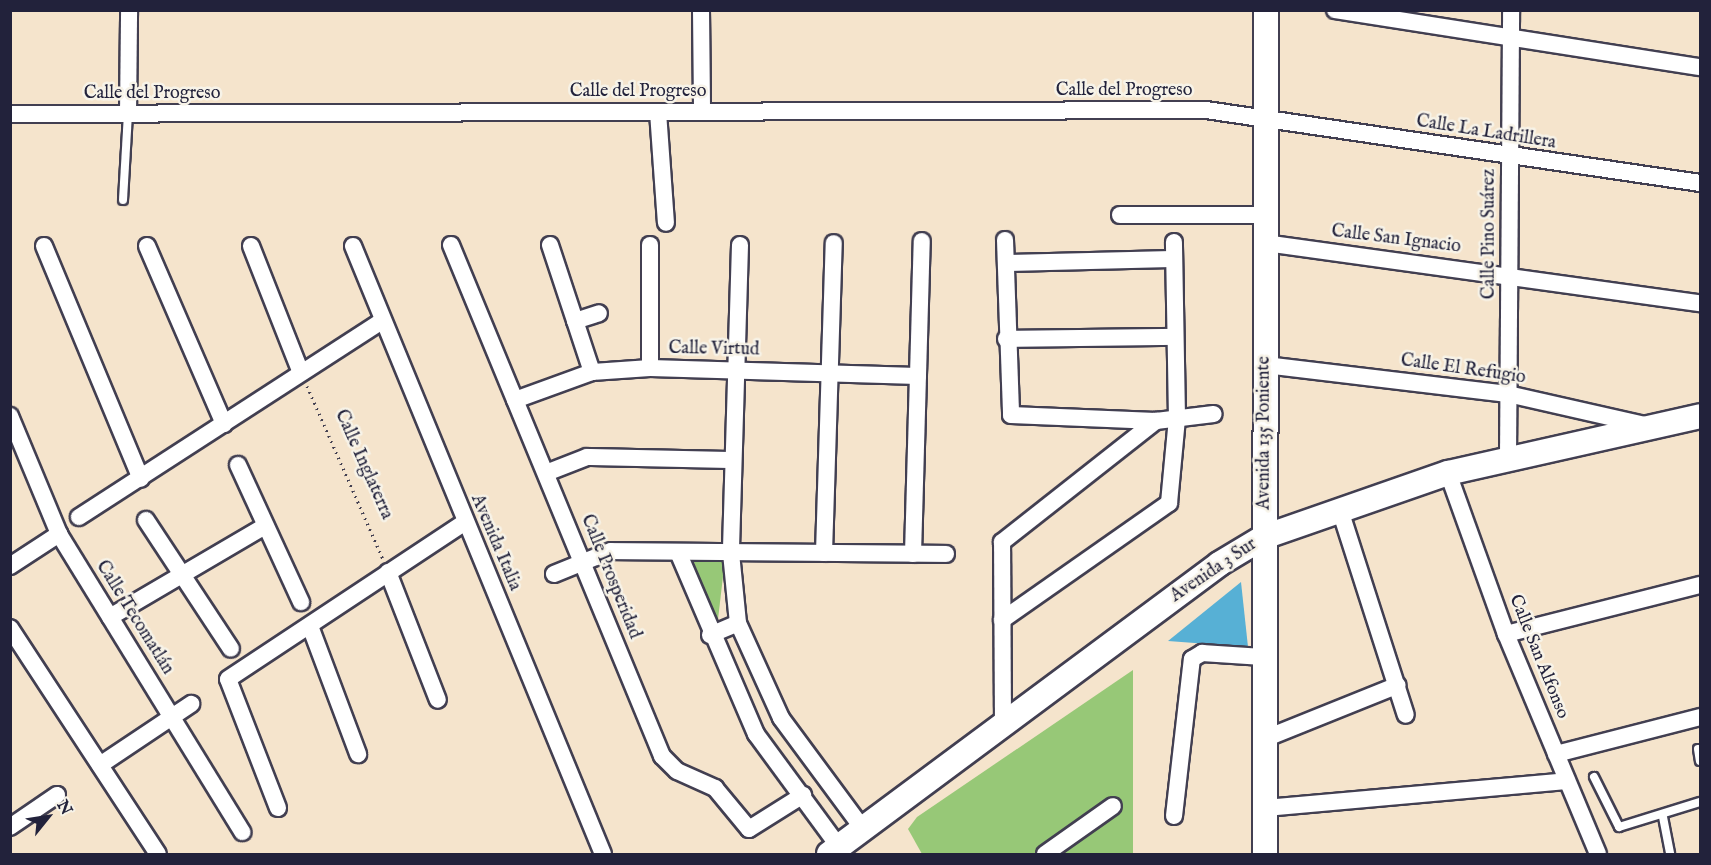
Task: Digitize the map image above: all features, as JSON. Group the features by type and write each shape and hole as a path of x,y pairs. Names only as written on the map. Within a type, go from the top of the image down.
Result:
{"street":[{"path":"128,114 129,10"},
{"path":"701,10 702,111"},
{"name":"Avenida 135 Poniente","path":"1265,855 1263,657 1266,10"},
{"path":"1335,10 1701,67"},
{"name":"Calle Pino Suárez","path":"1508,457 1511,10"},
{"name":"Calle del Progreso","path":"10,114 1206,110 1266,117"},
{"path":"658,112 666,223"},
{"name":"Calle La Ladrillera","path":"1266,117 1510,157 1701,183"},
{"path":"1120,215 1266,215"},
{"path":"1005,240 1006,339 1011,415 1156,421 1214,414"},
{"path":"913,554 922,241"},
{"path":"824,553 834,243"},
{"name":"Calle San Ignacio","path":"1265,243 1511,274 1701,303"},
{"name":"Calle Prosperidad","path":"452,245 669,765 715,788 749,829 803,795"},
{"path":"550,245 592,372"},
{"path":"650,245 650,368"},
{"path":"740,245 731,553 738,623 781,718 863,829"},
{"path":"44,246 141,478"},
{"path":"147,246 224,424"},
{"path":"250,246 302,373"},
{"name":"Avenida Italia","path":"353,246 603,855"},
{"path":"1002,620 1169,503 1177,418 1174,250 1006,264"},
{"path":"575,321 599,313"},
{"path":"79,517 382,321"},
{"path":"1006,339 1174,337"},
{"name":"Calle El Refugio","path":"1265,365 1508,394 1654,427"},
{"name":"Calle Virtud","path":"515,400 592,372 650,368 918,376"},
{"name":"Calle Tecomatlán","path":"10,416 59,534 242,832"},
{"name":"Avenida 3 Sur","path":"834,851 1219,564 1264,537 1448,473 1508,457 1701,416"},
{"path":"1003,724 1000,551 1007,534 1156,421"},
{"path":"546,473 588,458 733,460"},
{"path":"238,465 301,602"},
{"name":"Calle San Alfonso","path":"1448,473 1506,634 1598,855"},
{"path":"1340,510 1406,715"},
{"path":"146,520 231,649"},
{"path":"278,808 228,679 465,522"},
{"path":"110,618 265,526"},
{"path":"10,566 59,534"},
{"path":"554,574 583,560 611,551 946,555"},
{"path":"678,552 710,635 756,734 803,795 834,851"},
{"path":"388,572 438,700"},
{"path":"1506,634 1701,585"},
{"path":"710,635 738,623"},
{"path":"310,626 358,754"},
{"path":"10,628 158,855"},
{"path":"1174,816 1192,659 1202,653 1263,657"},
{"path":"1264,740 1398,685"},
{"path":"100,765 191,704"},
{"path":"1556,754 1701,717"},
{"path":"1265,808 1567,781"},
{"path":"14,818 57,795"},
{"path":"1044,855 1113,806"}],"lane":[{"path":"123,200 128,114"},
{"path":"1698,750 1701,761"},
{"path":"1594,777 1619,827 1663,817 1701,802"},
{"path":"1663,817 1670,855"}],"path":[{"name":"Calle Inglaterra","path":"302,373 388,572"}],"green space":[{"path":"692,557 725,559 717,628"},
{"path":"1133,670 1133,854 922,854 908,829 917,817"}],"water":[{"path":"1241,582 1248,647 1168,641"}]}
